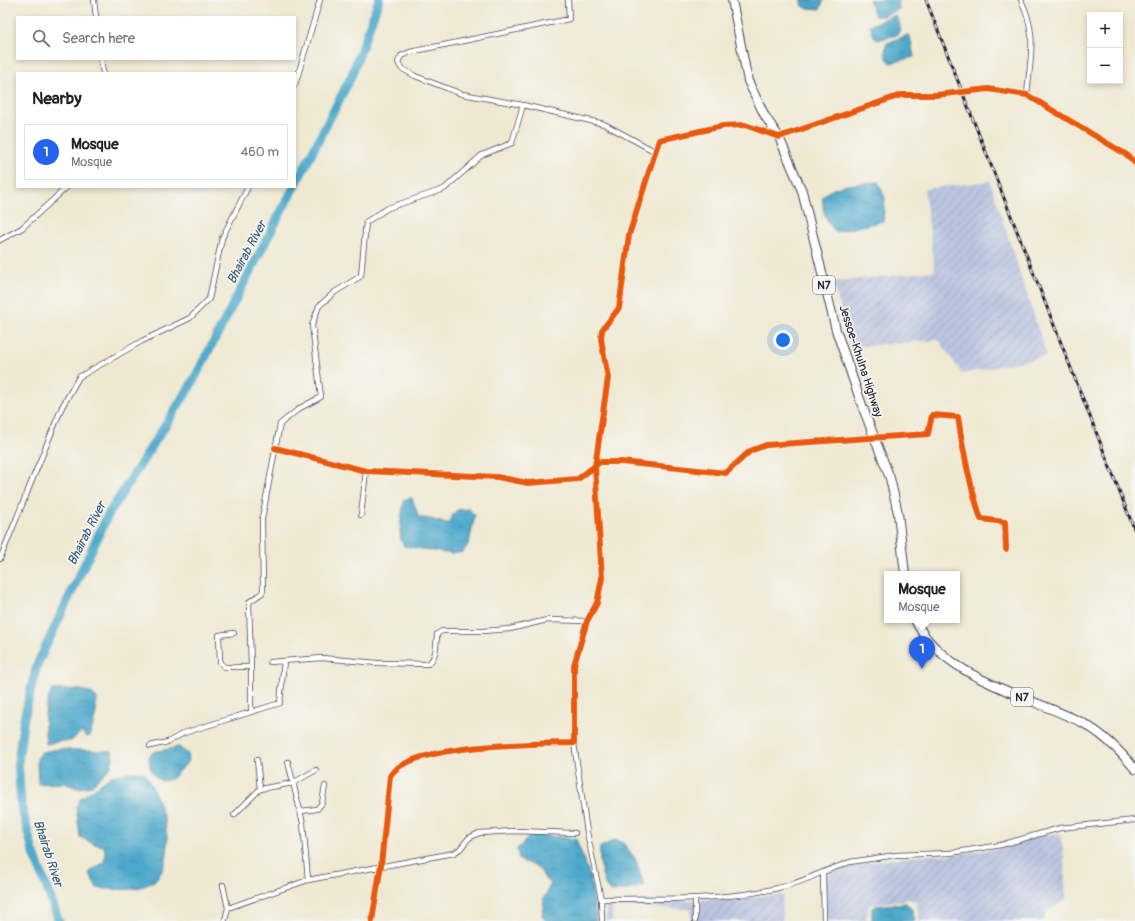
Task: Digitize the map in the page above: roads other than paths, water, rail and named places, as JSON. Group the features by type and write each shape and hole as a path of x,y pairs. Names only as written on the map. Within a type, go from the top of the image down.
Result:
{"highway":[{"name":"Jessoe-Khulna Highway","path":"732,0 738,41 748,80 765,116 779,137 805,200 836,330 894,491 905,571"},
{"name":"N7","path":"917,623 926,639 954,663 984,680 1083,724 1103,738 1135,769"}],"street":[{"path":"94,0 96,16"},
{"path":"296,83 320,0"},
{"path":"568,0 569,19 410,52 401,56 398,62 401,68 415,76 462,94 523,105 604,124 656,152"},
{"path":"1021,0 1028,16 1032,34 1026,95"},
{"path":"102,60 103,72"},
{"path":"602,921 601,899 586,832 574,743 574,665 587,621 597,603 602,578 594,466 608,378 601,339 602,330 619,308 629,235 659,140 723,126 745,125 779,137 900,95 936,95 988,89 1026,95 1126,155 1135,163"},
{"path":"251,711 249,602 262,593 263,590 262,519 280,424 300,408 321,397 312,325 319,306 336,292 361,276 366,222 388,208 444,189 482,155 512,143 523,105"},
{"path":"0,240 22,228 66,188"},
{"path":"0,559 62,407 79,377 142,341 190,318 209,299 222,238 247,188"},
{"path":"275,448 366,471 496,477 528,483 578,479 600,462 621,462 726,473 750,450 766,445 928,434 932,415 958,417 964,454 974,498 981,519 1005,522 1006,549"},
{"path":"361,515 366,471"},
{"path":"270,662 322,658 377,663 428,664 431,662 435,653 437,634 442,631 483,632 510,629 547,620 587,621"},
{"path":"234,633 219,635 220,662 224,667 251,667"},
{"path":"150,746 168,742 184,733 280,701 284,661"},
{"path":"372,921 382,865 390,776 392,772 408,762 438,753 501,745 574,743"},
{"path":"257,760 260,789"},
{"path":"288,762 301,811 308,880"},
{"path":"234,815 260,789 293,783 316,770"},
{"path":"301,811 317,809 322,803 325,786"},
{"path":"601,899 694,898 745,894 786,886 850,862 896,855 950,853 1001,845 1060,828 1135,820"},
{"path":"228,908 308,880 454,852 460,850 469,838 479,833 515,830 575,833"},
{"path":"823,872 824,921"},
{"path":"223,885 228,908 225,920"},
{"path":"695,900 695,921"}],"water":[{"path":"802,0 824,0 820,9 806,8 802,5"},
{"path":"869,0 898,0 899,9 883,16 875,16"},
{"path":"895,15 900,25 900,30 897,35 877,40 874,37 870,25"},
{"path":"908,35 910,36 914,57 890,63 886,53 887,43"},
{"path":"878,182 885,198 883,221 836,232 829,224 825,216 823,196 828,192 842,186"},
{"path":"412,498 419,518 427,518 441,522 449,523 457,510 469,509 475,515 469,543 463,552 452,554 404,546 400,536 400,530 404,500"},
{"path":"52,690 82,690 93,694 97,698 96,713 90,736 87,737 81,732 71,741 46,744 45,717 47,703"},
{"path":"179,747 188,754 189,761 171,779 162,781 155,777 152,772 149,757 153,752"},
{"path":"59,749 112,751 113,759 110,768 91,786 77,788 64,783 38,784 37,759 42,752"},
{"path":"129,772 144,772 156,796 165,826 167,855 163,868 156,879 144,886 128,889 97,888 89,873 104,860 104,846 94,844 80,837 76,807 81,798 112,776"},
{"path":"532,834 576,839 590,876 596,921 546,921 542,916 544,898 551,883 545,879 539,868 519,860 517,849"},
{"path":"615,840 622,842 635,858 644,885 627,890 609,891 601,870 600,847"},
{"path":"906,903 912,910 915,921 872,921 872,908 876,906"}],"waterway":[{"name":"Bhairab River","path":"296,184 351,77 379,0"},
{"name":"Bhairab River","path":"59,921 32,848 21,805 18,761 24,718 37,665 108,515 191,385 293,188"}],"railway":[{"path":"926,0 1135,531"}],"place":[{"name":"Mosque","path":"922,669"}]}
